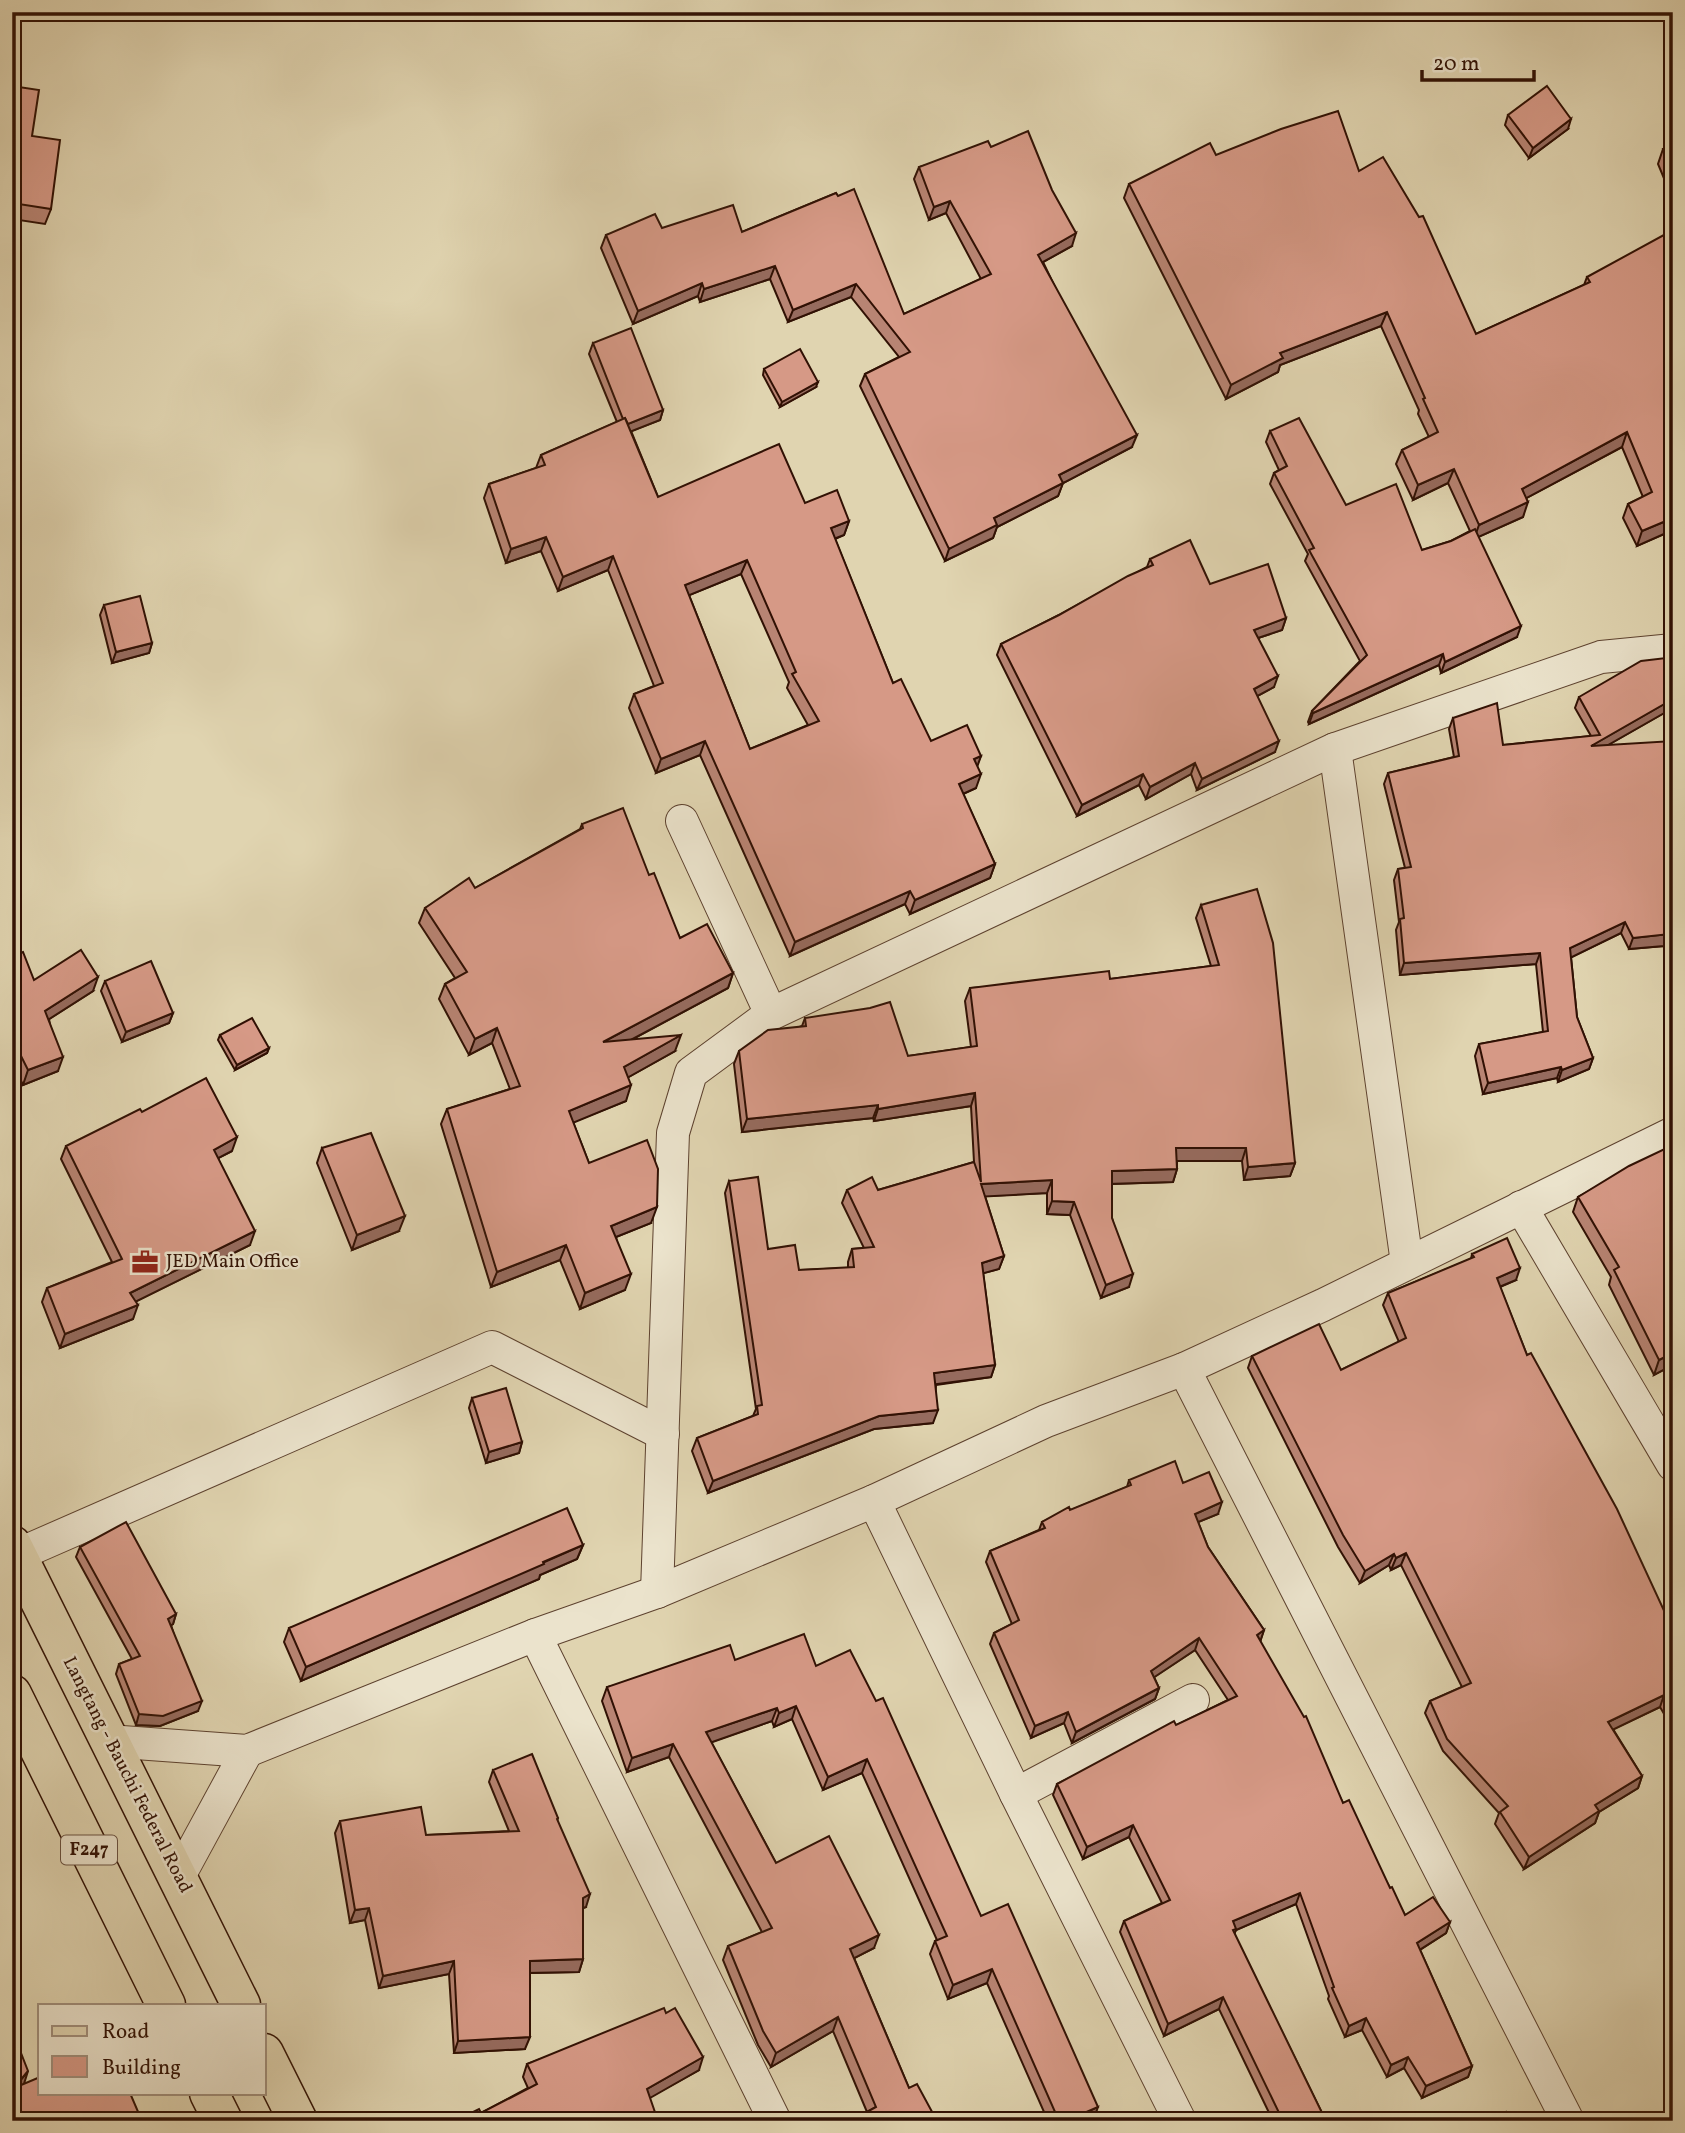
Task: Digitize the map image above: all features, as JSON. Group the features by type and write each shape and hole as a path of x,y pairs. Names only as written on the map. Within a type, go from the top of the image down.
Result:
{"main road":[{"name":"Langtang - Bauchi Federal Road","path":"15,1550 241,2004"},
{"name":"F247","path":"12,1694 166,2004"},
{"path":"266,2057 298,2121"},
{"path":"210,2094 223,2121"}],"street":[{"path":"657,1592 673,1133 691,1073 771,1014 1335,749 1601,657 1673,650"},
{"path":"1335,749 1407,1263"},
{"path":"682,821 771,1014"},
{"path":"108,1741 247,1751 535,1635 657,1592 874,1502 1046,1420 1184,1369 1323,1305 1673,1133"},
{"path":"1521,1207 1673,1465"},
{"path":"15,1550 492,1347 663,1434"},
{"path":"1184,1369 1568,2121"},
{"path":"874,1502 1016,1794 1180,2121"},
{"path":"535,1635 775,2121"},
{"path":"1016,1794 1193,1700"},
{"path":"178,1878 247,1751"}],"building":[{"path":"12,86 39,90 32,136 60,140 51,209 12,203"},
{"path":"1547,86 1571,119 1533,148 1508,115"},
{"path":"1338,111 1359,171 1383,157 1419,217 1423,216 1476,334 1590,282 1587,277 1673,230 1673,284 1665,288 1673,301 1673,518 1642,531 1628,504 1652,492 1627,432 1522,489 1528,502 1479,525 1454,469 1418,485 1402,450 1438,432 1387,312 1280,353 1283,358 1231,385 1129,184 1210,143 1216,155 1281,129"},
{"path":"1028,131 1052,190 1076,233 1038,255 1137,435 1059,475 1063,483 994,518 997,525 949,549 865,374 910,352 856,284 793,310 775,266 704,289 702,283 638,311 606,235 655,214 662,228 733,205 742,232 836,193 838,196 854,189 904,314 991,274 950,201 934,207 919,167 988,141 991,147"},
{"path":"1673,146 1673,173 1663,149"},
{"path":"631,328 663,410 628,424 625,418 623,419 593,343"},
{"path":"800,349 818,382 782,402 764,369"},
{"path":"625,418 658,497 779,444 805,503 837,490 849,521 831,528 893,683 901,679 931,741 967,725 981,756 974,759 981,774 959,784 995,864 915,900 910,891 795,942 705,741 661,759 634,694 663,683 613,556 563,577 546,537 511,549 489,484 545,465 541,455","holes":["747,560 796,672 792,674 819,721 750,749 685,585"]},
{"path":"1299,418 1346,505 1396,484 1422,550 1451,541 1475,529 1521,626 1445,662 1443,654 1313,713 1367,655 1309,550 1314,548 1274,473 1287,466 1270,431"},
{"path":"1190,540 1210,584 1268,564 1286,618 1254,630 1278,676 1254,689 1279,741 1202,779 1195,763 1150,787 1143,774 1082,805 1001,644 1153,565 1150,559"},
{"path":"140,596 152,643 116,652 104,605"},
{"path":"1666,658 1673,671 1673,699 1591,746 1673,741 1673,938 1669,939 1669,934 1633,938 1625,922 1570,948 1577,1017 1593,1058 1562,1070 1561,1067 1488,1083 1479,1044 1548,1031 1540,953 1404,963 1400,919 1404,918 1398,869 1411,867 1388,773 1459,756 1453,718 1497,703 1503,745 1600,735 1579,697 1641,661"},
{"path":"623,808 649,875 654,873 680,938 707,924 733,973 603,1042 681,1035 624,1067 631,1085 569,1111 589,1163 647,1140 658,1169 657,1207 611,1226 631,1274 585,1293 566,1245 497,1272 447,1109 520,1086 497,1028 475,1039 445,984 467,972 425,908 469,878 475,888 583,828 582,824"},
{"path":"1257,889 1273,943 1295,1163 1248,1167 1246,1148 1176,1148 1177,1169 1112,1171 1112,1218 1133,1274 1106,1285 1074,1202 1052,1201 1052,1180 981,1184 1004,1256 982,1263 995,1365 934,1373 938,1410 879,1416 713,1481 697,1438 758,1414 757,1406 762,1405 729,1181 758,1177 768,1249 795,1245 799,1270 854,1267 852,1249 874,1247 847,1190 872,1177 878,1190 974,1162 981,1182 975,1093 878,1109 878,1105 747,1119 739,1051 768,1030 806,1026 805,1018 870,1008 890,1002 908,1056 977,1046 970,988 1109,971 1110,979 1219,965 1201,905"},
{"path":"81,950 98,977 45,1011 63,1057 28,1070 12,1038 12,956 23,952 34,980"},
{"path":"151,961 173,1013 126,1032 105,981"},
{"path":"252,1018 269,1048 237,1065 220,1035"},
{"path":"206,1078 237,1137 214,1150 255,1231 130,1293 138,1305 65,1334 47,1288 122,1259 66,1146 140,1109 142,1112"},
{"path":"371,1133 405,1216 357,1235 322,1148"},
{"path":"1673,1145 1673,1353 1659,1360 1614,1270 1619,1267 1578,1197 1629,1166"},
{"path":"1507,1238 1520,1268 1497,1278 1527,1355 1531,1353 1617,1509 1666,1615 1673,1612 1673,1710 1664,1695 1608,1722 1642,1776 1595,1805 1599,1811 1529,1857 1500,1812 1508,1806 1447,1739 1430,1701 1471,1683 1406,1553 1396,1558 1394,1554 1365,1571 1343,1535 1252,1356 1319,1324 1341,1370 1406,1338 1388,1293 1474,1257 1472,1254"},
{"path":"506,1388 522,1442 489,1452 472,1398"},
{"path":"1175,1461 1183,1483 1209,1472 1222,1502 1195,1514 1208,1547 1264,1630 1257,1635 1304,1717 1306,1716 1343,1803 1349,1800 1405,1915 1433,1897 1450,1922 1417,1943 1472,2066 1426,2086 1408,2057 1391,2065 1366,2018 1349,2026 1332,1988 1334,1987 1300,1893 1233,1921 1236,1929 1233,1930 1326,2121 1283,2121 1223,1997 1168,2024 1124,1921 1170,1900 1133,1825 1087,1847 1057,1784 1174,1721 1176,1725 1237,1696 1199,1638 1151,1671 1159,1688 1076,1732 1068,1712 1035,1726 994,1633 1019,1620 990,1551 1045,1528 1042,1522 1069,1507 1070,1510 1131,1485 1129,1480"},
{"path":"567,1508 583,1545 306,1667 289,1628"},
{"path":"126,1522 176,1614 168,1619 202,1701 163,1716 139,1714 119,1664 140,1656 80,1547"},
{"path":"804,1634 816,1666 850,1650 876,1701 883,1698 981,1916 1008,1904 1098,2107 1084,2113 1088,2121 1059,2121 992,1969 953,1985 935,1941 947,1936 867,1759 828,1777 796,1706 779,1713 777,1708 706,1732 776,1863 829,1836 879,1935 850,1949 909,2088 917,2084 937,2121 850,2121 876,2107 838,2017 776,2053 763,2031 728,1946 772,1928 673,1744 632,1758 607,1687 730,1645 735,1660"},
{"path":"532,1754 590,1894 583,1898 583,1959 530,1961 530,2037 458,2041 454,1961 383,1976 369,1908 355,1910 340,1821 421,1807 426,1835 519,1831 493,1770"},
{"path":"664,2008 666,2013 675,2008 703,2057 647,2089 658,2121 455,2121 479,2109 481,2113 537,2084 527,2064"},
{"path":"12,2030 28,2071 14,2088 38,2078 38,2094 130,2094 142,2121 12,2121"},
{"path":"1506,2112 1510,2121 1490,2121"}],"place":[{"name":"JED Main Office","path":"145,1262"}]}
